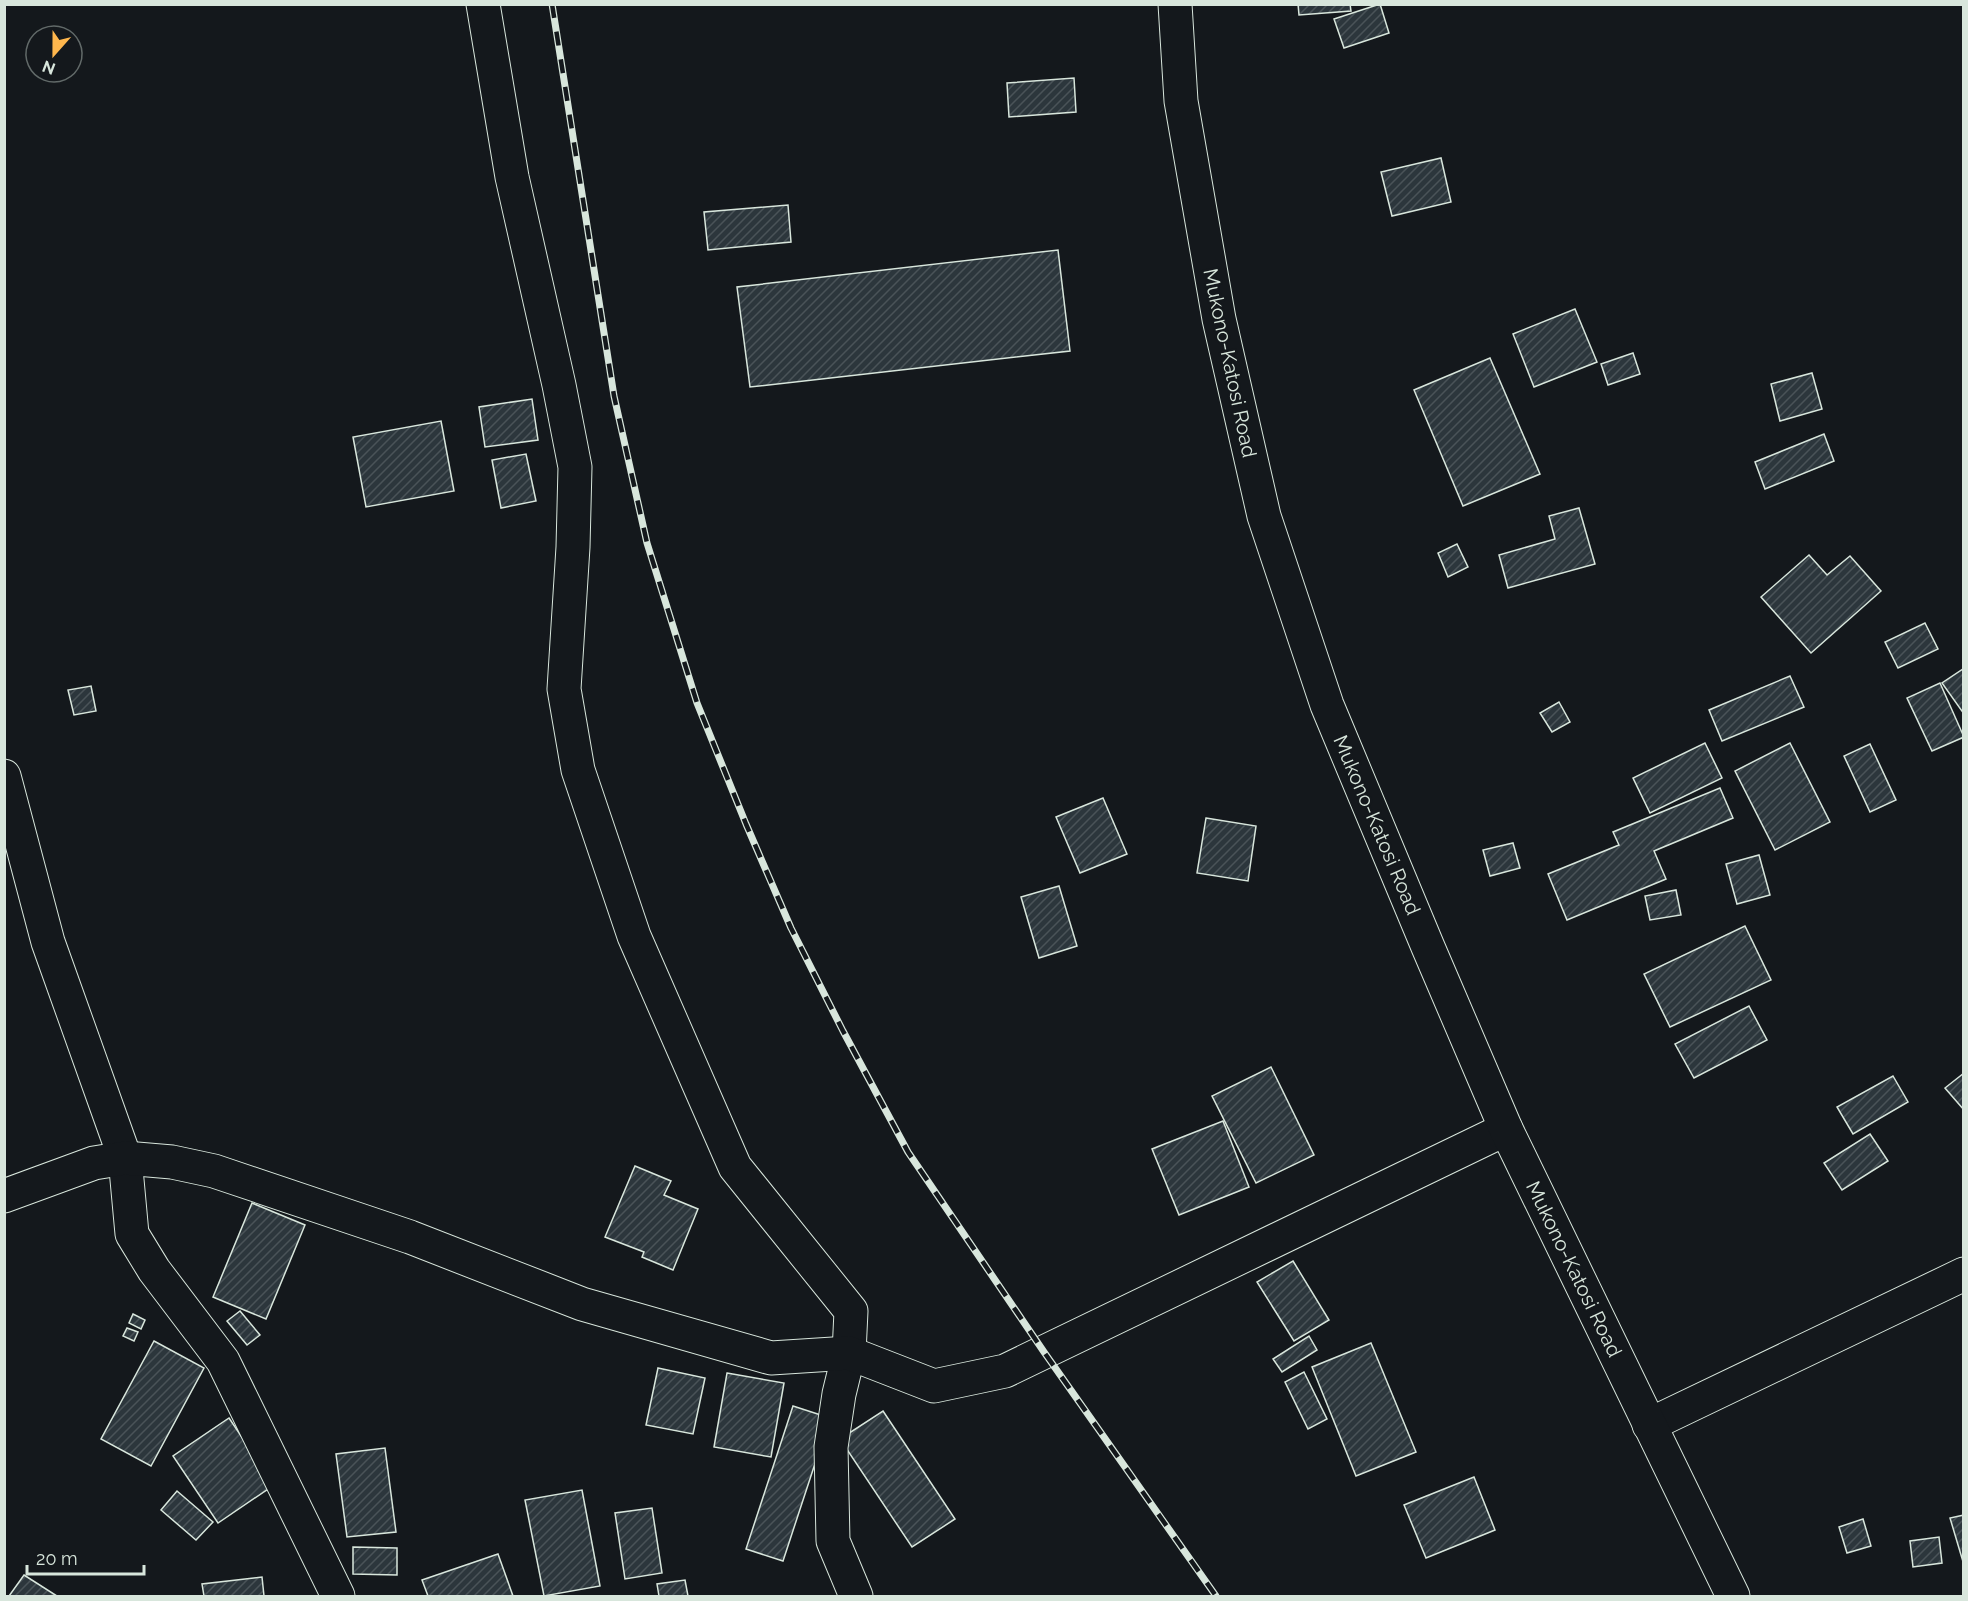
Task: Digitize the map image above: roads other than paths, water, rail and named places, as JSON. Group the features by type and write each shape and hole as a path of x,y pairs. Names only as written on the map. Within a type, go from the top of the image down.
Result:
{"street":[{"path":"483,4 512,177 559,385 574,467 573,548 564,689 578,770 634,936 735,1167 851,1311 849,1353 839,1394 831,1447 833,1541 856,1596"},
{"name":"Mukono-Katosi Road","path":"1175,4 1183,113 1218,319 1264,516 1327,705 1506,1129 1733,1596"},
{"path":"4,776 48,942 125,1158 132,1234 154,1270 223,1361 338,1596"},
{"path":"4,1196 93,1163 125,1158 172,1162 214,1170 410,1237 582,1304 771,1358 849,1353 934,1386 1005,1371 1506,1129"},
{"path":"1649,1425 1964,1274"}],"railway":[{"path":"552,4 614,396 647,543 697,703 746,824 791,928 908,1152 1044,1352 1216,1596"}]}
